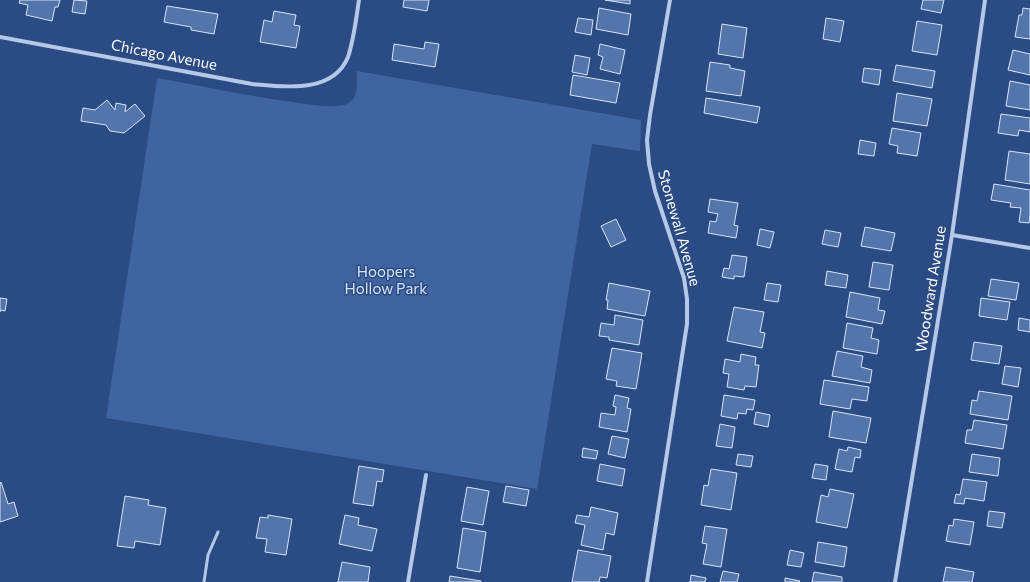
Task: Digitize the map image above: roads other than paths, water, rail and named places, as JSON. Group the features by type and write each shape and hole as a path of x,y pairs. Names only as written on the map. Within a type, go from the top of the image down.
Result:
{"street":[{"name":"Chicago Avenue","path":"0,36 252,84 279,87 313,85 324,82 335,75 348,57 359,0"},
{"name":"Stonewall Avenue","path":"647,582 687,324 687,299 684,278 655,191 649,164 647,140 670,0"},
{"name":"Woodward Avenue","path":"895,582 952,235 985,0"},
{"path":"952,235 1030,248"},
{"path":"408,582 426,475"}],"lane":[{"path":"204,582 208,555 218,532"}],"park label":[{"name":"Hoopers Hollow Park","path":"386,280"}]}
